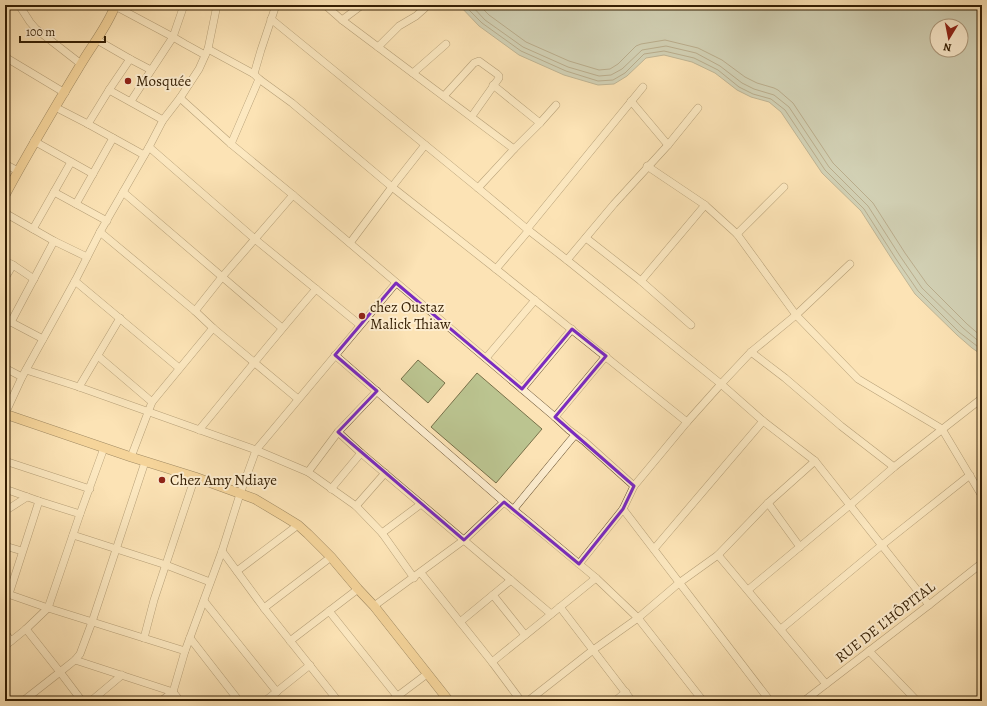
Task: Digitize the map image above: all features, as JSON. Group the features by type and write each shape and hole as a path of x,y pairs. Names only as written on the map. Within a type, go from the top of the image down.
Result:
{"main road":[{"path":"5,195 34,141 97,40 116,6"},
{"path":"5,414 145,462 195,477 255,499 298,526 331,556 374,606 449,701"}],"street":[{"path":"19,5 36,30 81,64"},
{"path":"131,101 173,37 184,5"},
{"path":"5,414 22,377 100,232 149,148 163,120 180,98 199,68 207,52 217,5"},
{"path":"231,144 257,76 262,45 276,5"},
{"path":"325,5 342,20 514,149"},
{"path":"342,20 362,5"},
{"path":"116,6 185,44 207,52 257,76 292,103 392,187 687,422"},
{"path":"378,47 399,26 416,16 425,8"},
{"path":"272,19 528,230 721,384 763,421 815,461 929,605"},
{"path":"97,40 151,70"},
{"path":"413,73 446,44"},
{"path":"5,57 64,92"},
{"path":"88,124 130,59"},
{"path":"444,96 474,62 479,61 499,76 472,116"},
{"path":"493,85 540,123"},
{"path":"496,269 630,101 643,88"},
{"path":"109,90 163,120"},
{"path":"180,98 231,144 522,388 634,486"},
{"path":"630,101 668,145"},
{"path":"478,188 556,105"},
{"path":"55,108 88,124 144,156"},
{"path":"567,260 647,166 668,145 698,108"},
{"path":"76,204 113,138"},
{"path":"34,141 93,174"},
{"path":"350,243 426,145"},
{"path":"149,148 256,240 360,325"},
{"path":"33,229 71,162"},
{"path":"5,164 18,171"},
{"path":"647,166 705,205 737,234 796,315 858,379 942,429 982,496"},
{"path":"737,234 784,187"},
{"path":"54,192 107,221"},
{"path":"123,192 282,328"},
{"path":"195,311 222,277 256,240 293,195"},
{"path":"641,281 705,205"},
{"path":"5,213 87,257"},
{"path":"100,232 298,399"},
{"path":"586,238 641,281 691,325"},
{"path":"43,339 8,320 34,279 54,240"},
{"path":"5,262 13,265 34,279"},
{"path":"579,564 623,509 634,486 687,422 721,384 751,352 796,315 850,264"},
{"path":"5,278 13,265"},
{"path":"75,281 179,368"},
{"path":"161,701 173,692 185,651 222,551 256,450 396,283"},
{"path":"199,430 282,328 316,289"},
{"path":"486,358 535,300"},
{"path":"79,387 120,318"},
{"path":"131,457 152,402 213,328"},
{"path":"522,388 572,329"},
{"path":"751,352 785,378 841,426 894,467"},
{"path":"335,355 513,510 596,578 638,618 703,701"},
{"path":"98,356 152,402"},
{"path":"555,417 606,356"},
{"path":"5,368 22,377"},
{"path":"26,370 79,387 256,450 308,472 356,506 382,534 460,622 492,662 520,701"},
{"path":"308,472 338,432 376,391"},
{"path":"748,590 894,467 981,399"},
{"path":"654,550 763,421"},
{"path":"338,432 551,614"},
{"path":"513,510 575,435"},
{"path":"5,633 8,644 48,608 104,448"},
{"path":"331,489 361,453"},
{"path":"5,461 90,489"},
{"path":"528,701 593,650 638,618 679,583 718,555 768,503 815,461"},
{"path":"23,701 75,660 80,654 84,646 145,462"},
{"path":"356,506 385,473"},
{"path":"781,629 882,545 970,475"},
{"path":"144,638 154,600 195,477"},
{"path":"5,489 80,514"},
{"path":"5,511 27,497"},
{"path":"39,501 7,594 185,651"},
{"path":"374,606 464,540 504,502"},
{"path":"768,503 800,547"},
{"path":"382,534 421,504"},
{"path":"623,509 770,701"},
{"path":"237,571 298,526"},
{"path":"73,536 166,565 210,582"},
{"path":"5,546 22,551"},
{"path":"222,551 264,608 337,701"},
{"path":"718,555 826,684"},
{"path":"264,608 331,556"},
{"name":"RUE DE L'HÔPITAL","path":"804,701 982,563"},
{"path":"492,662 596,578"},
{"path":"460,622 511,580"},
{"path":"290,641 358,588"},
{"path":"493,595 525,635"},
{"path":"204,601 277,692"},
{"path":"560,607 632,701"},
{"path":"329,611 397,700 427,674"},
{"path":"26,629 82,701"},
{"path":"190,638 239,701"},
{"path":"869,651 917,701"},
{"path":"75,660 173,692 180,701"},
{"path":"265,701 310,665"},
{"path":"91,701 122,676"},
{"path":"615,701 626,692"}],"highlighted area":[{"path":"396,283 522,389 572,329 606,356 555,417 634,486 623,509 579,564 504,502 464,540 338,432 377,391 335,355"}],"green space":[{"path":"418,360 445,383 428,403 401,379"},
{"path":"477,373 542,429 496,483 431,427"}],"water":[{"path":"459,5 982,5 982,355 957,335 915,294 861,211 822,173 781,112 769,102 751,97 737,90 715,73 692,62 664,55 646,58 627,76 614,84 598,85 564,75 519,55 479,26"}],"place":[{"name":"Mosquée","path":"128,81"},
{"name":"chez Oustaz Malick Thiaw","path":"362,316"},
{"name":"Chez Amy Ndiaye","path":"162,480"}]}
